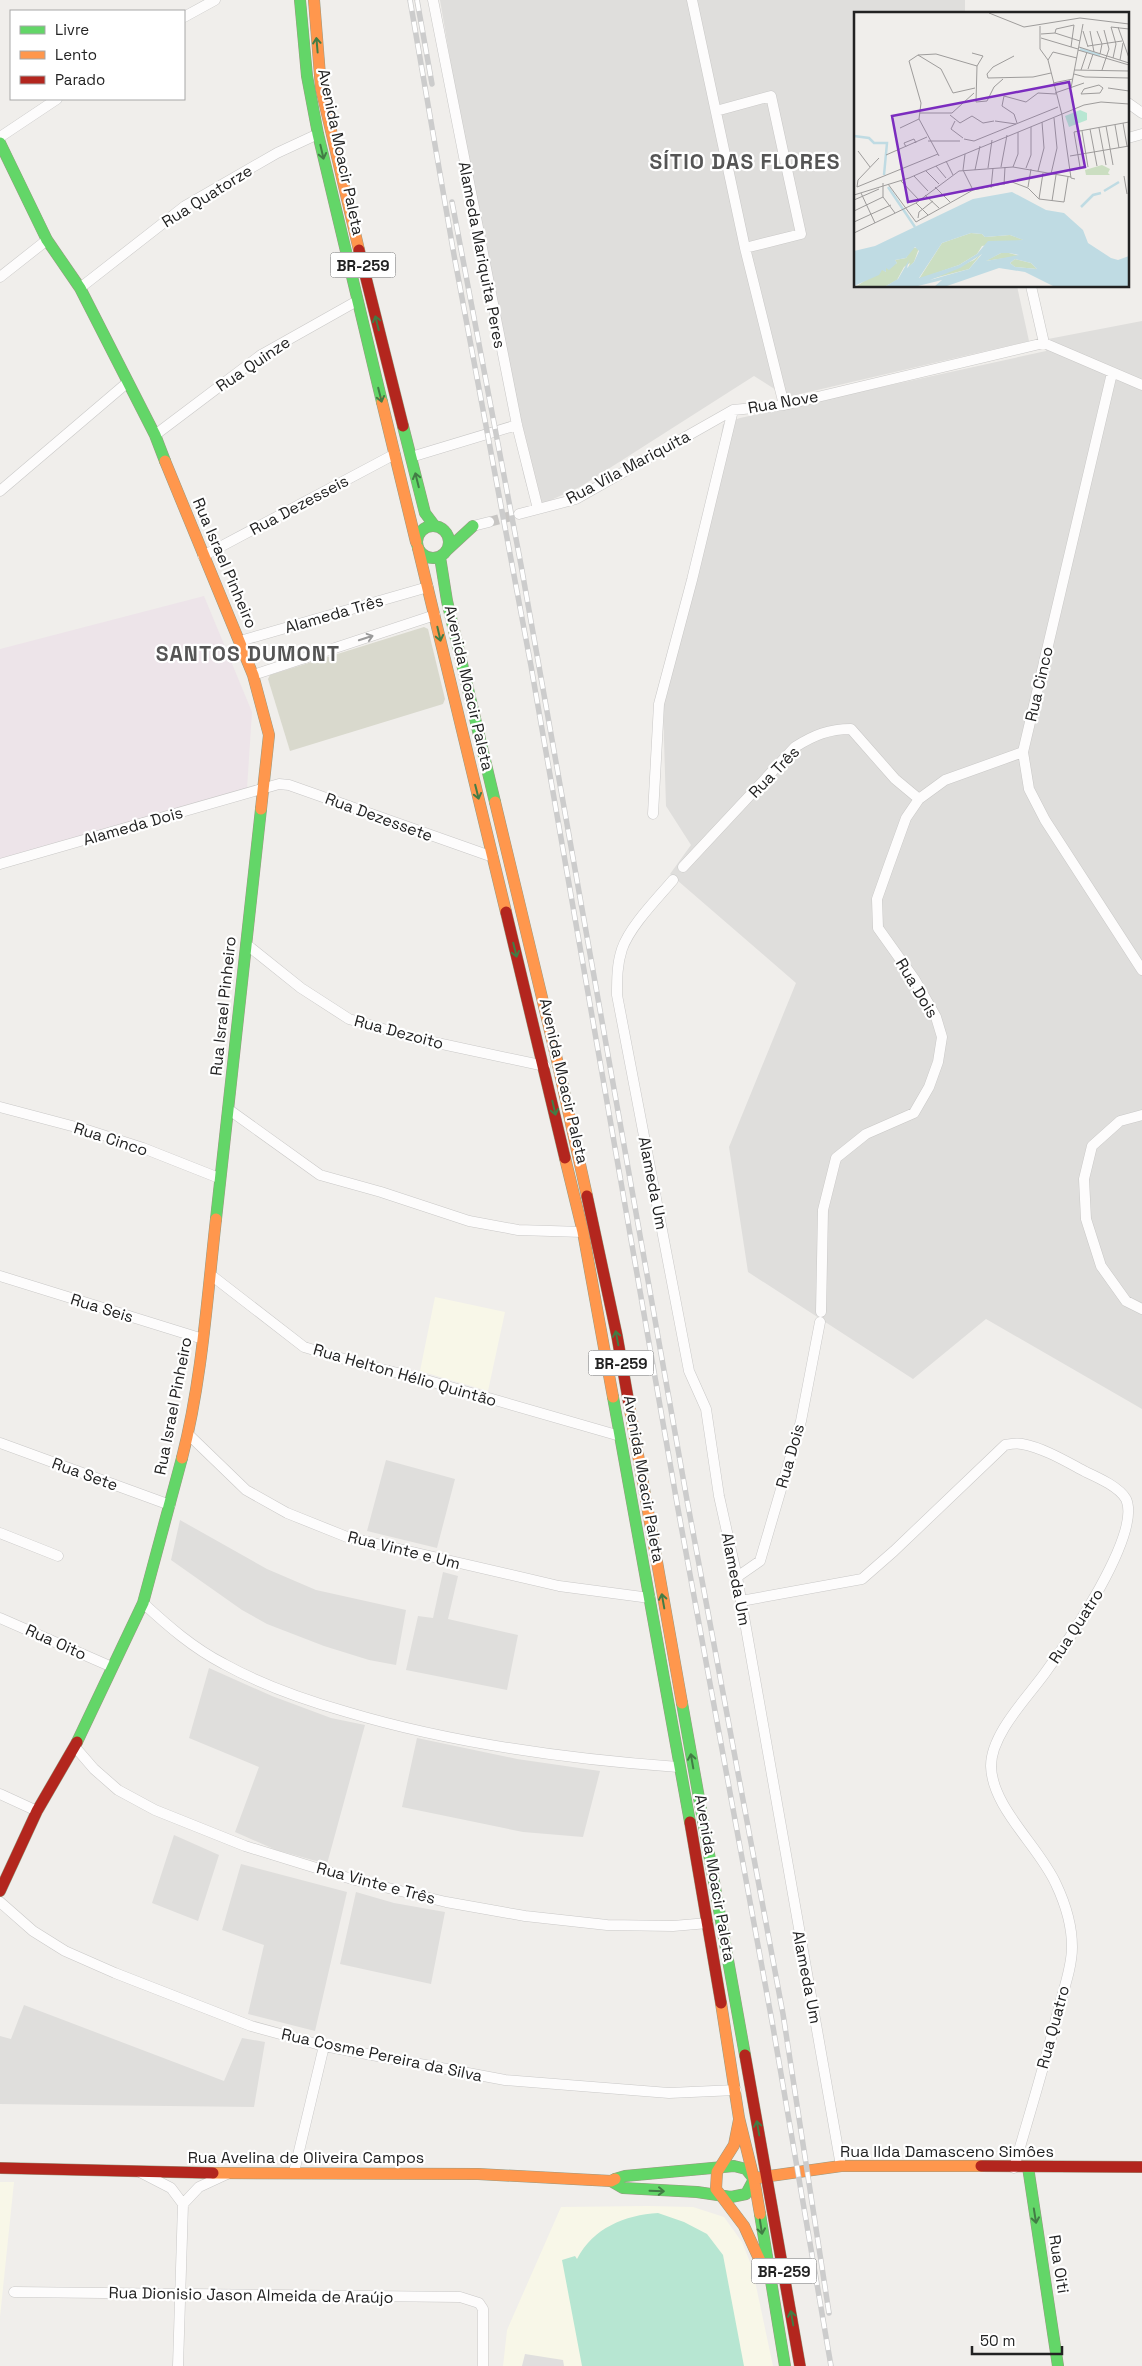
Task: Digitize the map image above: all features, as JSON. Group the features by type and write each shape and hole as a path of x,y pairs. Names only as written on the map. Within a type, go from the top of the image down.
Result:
{"main road":[{"name":"Avenida Moacir Paleta","path":"300,0 307,76 318,134 583,1232 650,1598 678,1767 708,1923 740,2118 754,2179 785,2366"},
{"name":"Avenida Moacir Paleta","path":"314,0 321,88 365,276 425,513 437,526"},
{"name":"Rua Israel Pinheiro","path":"0,143 47,240 80,288 155,435 253,675 269,736 265,788 219,1178 203,1339 188,1434 143,1603 75,1747 37,1811 0,1891"},
{"path":"428,526 456,528 473,526 460,536 444,553 429,558 420,552 417,545 420,532 428,526"},
{"path":"437,526 447,534 449,545 444,553"},
{"name":"Avenida Moacir Paleta","path":"444,553 447,601 566,1097 617,1336 800,2366"},
{"path":"740,2118 734,2145 717,2172 716,2184 751,2239 770,2284"},
{"name":"Rua Ilda Damasceno Simôes","path":"754,2179 808,2169 841,2166 1142,2167"},
{"name":"Rua Avelina de Oliveira Campos","path":"0,2168 229,2173 478,2174 611,2181 625,2176 740,2167 754,2179 750,2190 746,2194 731,2197 623,2188 611,2181"},
{"name":"Rua Oiti","path":"1028,2167 1058,2366"}],"street":[{"path":"185,16 215,0"},
{"name":"Alameda Mariquita Peres","path":"433,0 516,425 538,509"},
{"path":"692,0 745,248 784,405"},
{"path":"716,111 771,96 801,234 745,248"},
{"path":"0,137 56,100"},
{"path":"1130,104 1142,113"},
{"name":"Rua Quatorze","path":"80,288 185,206 277,153 318,134"},
{"path":"0,277 47,240"},
{"path":"1031,288 1044,343 1142,384"},
{"name":"Rua Quinze","path":"155,435 261,355 357,301"},
{"name":"Rua Nove","path":"653,814 659,704 692,580 733,410 784,405 1044,343"},
{"name":"Rua Cinco","path":"1112,373 1023,752 1029,789 1044,820 1142,970"},
{"path":"0,491 128,382"},
{"name":"Rua Vila Mariquita","path":"519,514 576,499 733,410"},
{"path":"412,457 516,425"},
{"name":"Rua Dezesseis","path":"203,556 395,454"},
{"path":"473,526 489,522"},
{"name":"Alameda Três","path":"240,641 428,587"},
{"name":"Alameda Três","path":"253,675 434,615"},
{"name":"Rua Três","path":"684,868 795,747 811,737 833,729 851,729 895,778 919,799"},
{"name":"Rua Dois","path":"737,1577 760,1560 801,1422 821,1317 823,1210 836,1158 866,1134 914,1112 929,1088 938,1062 942,1037 936,1017 915,980 878,928 877,899 906,818 919,799 945,780 1023,752"},
{"name":"Rua Dezessete","path":"265,788 279,784 289,785 493,857"},
{"name":"Alameda Dois","path":"0,864 265,788"},
{"name":"Alameda Um","path":"673,880 637,924 622,947 618,965 617,995 688,1371 706,1409 719,1496 737,1577 841,2166"},
{"name":"Rua Dezoito","path":"246,944 301,988 349,1019 414,1038 544,1066"},
{"name":"Rua Cinco","path":"0,1107 87,1130 143,1148 219,1178"},
{"path":"228,1109 320,1175 381,1192 469,1221 518,1230 583,1232"},
{"path":"1142,1115 1120,1121 1092,1146 1084,1178 1086,1219 1101,1266 1126,1301 1142,1310"},
{"name":"Rua Helton Hélio Quintão","path":"210,1275 304,1347 620,1436"},
{"name":"Rua Seis","path":"0,1276 203,1339"},
{"name":"Rua Vinte e Um","path":"188,1434 246,1490 287,1514 347,1537 559,1586 650,1598"},
{"name":"Rua Sete","path":"0,1443 170,1505"},
{"name":"Rua Quatro","path":"741,1601 862,1579 1005,1445 1021,1443 1045,1452 1107,1482 1126,1499 1131,1516 1124,1543 1111,1573 1058,1656 1006,1725 994,1748 991,1764 993,1785 1001,1800 1056,1882 1070,1924 1072,1947 1055,2024 1014,2168"},
{"path":"0,1533 58,1556"},
{"path":"143,1603 178,1635 224,1664 298,1698 390,1724 520,1750 607,1762 678,1767"},
{"name":"Rua Oito","path":"0,1618 112,1667"},
{"name":"Rua Vinte e Três","path":"75,1747 94,1769 118,1790 156,1810 245,1846 356,1880 446,1902 525,1916 607,1925 673,1926 708,1923"},
{"path":"0,1794 37,1811"},
{"name":"Rua Cosme Pereira da Silva","path":"0,1902 33,1931 65,1951 115,1973 251,2026 324,2046 505,2080 630,2091 736,2090"},
{"path":"294,2172 324,2046"},
{"path":"138,2171 170,2188 182,2204 178,2366"},
{"path":"182,2204 199,2187 229,2173"},
{"name":"Rua Dionisio Jason Almeida de Araújo","path":"14,2292 460,2297 479,2303 483,2309 483,2366"}],"shaded area":[{"path":"440,0 965,0 965,12 854,12 854,288 1017,288 1029,341 787,397 754,376 580,487 540,505 531,500 524,477 507,394"},
{"path":"1142,321 1142,1409 986,1319 913,1379 748,1272 729,1147 796,983 670,874 691,845 666,806 663,707 700,564 723,424 740,418 1046,351 1048,339"},
{"path":"204,596 252,712 247,789 0,860 0,649"},
{"path":"424,627 428,629 445,699 443,704 290,751 268,679 270,675"},
{"path":"435,1297 505,1312 488,1391 420,1371"},
{"path":"386,1460 455,1479 437,1548 367,1531"},
{"path":"180,1520 267,1569 316,1590 406,1610 396,1665 369,1660 324,1646 267,1624 242,1610 171,1560"},
{"path":"443,1572 458,1576 448,1619 518,1635 507,1690 406,1670 418,1616 433,1618"},
{"path":"209,1668 272,1696 331,1718 365,1725 327,1864 276,1850 235,1832 259,1767 189,1738"},
{"path":"417,1738 517,1759 600,1771 583,1837 523,1832 402,1807"},
{"path":"174,1835 219,1855 198,1921 152,1903"},
{"path":"241,1864 347,1892 315,2031 248,2014 264,1945 222,1930"},
{"path":"356,1892 394,1903 445,1912 431,1984 340,1964"},
{"path":"24,2005 224,2081 242,2038 265,2042 254,2107 0,2104 0,2036 11,2039"},
{"path":"0,2182 14,2182 0,2317"},
{"path":"561,2207 693,2207 724,2217 742,2242 752,2267 773,2366 503,2366 507,2330"},
{"path":"525,2354 563,2360 564,2366 522,2366"}],"green space":[{"path":"658,2213 684,2222 707,2234 723,2255 744,2366 582,2366 562,2260 575,2256 577,2259 592,2239 611,2225 622,2220"}],"tunnel":[{"path":"489,522 519,514"}],"railway":[{"path":"410,0 454,255 531,666 678,1509 773,2027 831,2366"},
{"path":"417,0 432,84"},
{"path":"452,202 521,565 687,1500 783,2014 829,2313"}],"traffic: fast":[{"path":"300,0 307,76 318,134 382,402"},
{"path":"0,143 47,240 80,288 155,435 165,461"},
{"path":"403,426 425,513 434,525"},
{"path":"433,526 445,530 449,542 445,554 433,558 421,554 417,542 421,530 433,526"},
{"path":"447,550 473,526"},
{"path":"440,557 447,601 495,802"},
{"path":"216,1219 261,809"},
{"path":"613,1397 690,1822"},
{"path":"77,1742 143,1603 182,1458"},
{"path":"682,1703 745,2055"},
{"path":"615,2179 625,2176 734,2166 746,2169 754,2179"},
{"path":"1028,2167 1058,2366"},
{"path":"611,2181 623,2188 697,2192 731,2197 746,2194 754,2179"},
{"path":"760,2214 785,2366"}],"traffic: slow":[{"path":"314,0 321,88 359,250"},
{"path":"382,402 416,542"},
{"path":"165,461 253,675 269,735 261,809"},
{"path":"418,548 506,912"},
{"path":"495,802 557,1060 587,1196"},
{"path":"565,1158 583,1232 613,1397"},
{"path":"182,1458 199,1369 216,1219"},
{"path":"629,1404 682,1703"},
{"path":"721,2003 739,2118 754,2179 760,2214"},
{"path":"739,2120 734,2145 717,2172 716,2189 744,2226 766,2274"},
{"path":"756,2178 841,2166 981,2166"},
{"path":"213,2173 478,2174 611,2181 615,2179"}],"traffic: jam":[{"path":"359,250 403,426"},
{"path":"506,912 565,1158"},
{"path":"587,1196 617,1336 629,1404"},
{"path":"0,1891 37,1811 77,1742"},
{"path":"690,1822 721,2003"},
{"path":"745,2055 800,2366"},
{"path":"981,2166 1142,2167"},
{"path":"0,2168 213,2173"}],"district":[{"name":"SÍTIO DAS FLORES","path":"745,161"},
{"name":"SANTOS DUMONT","path":"248,653"}]}
